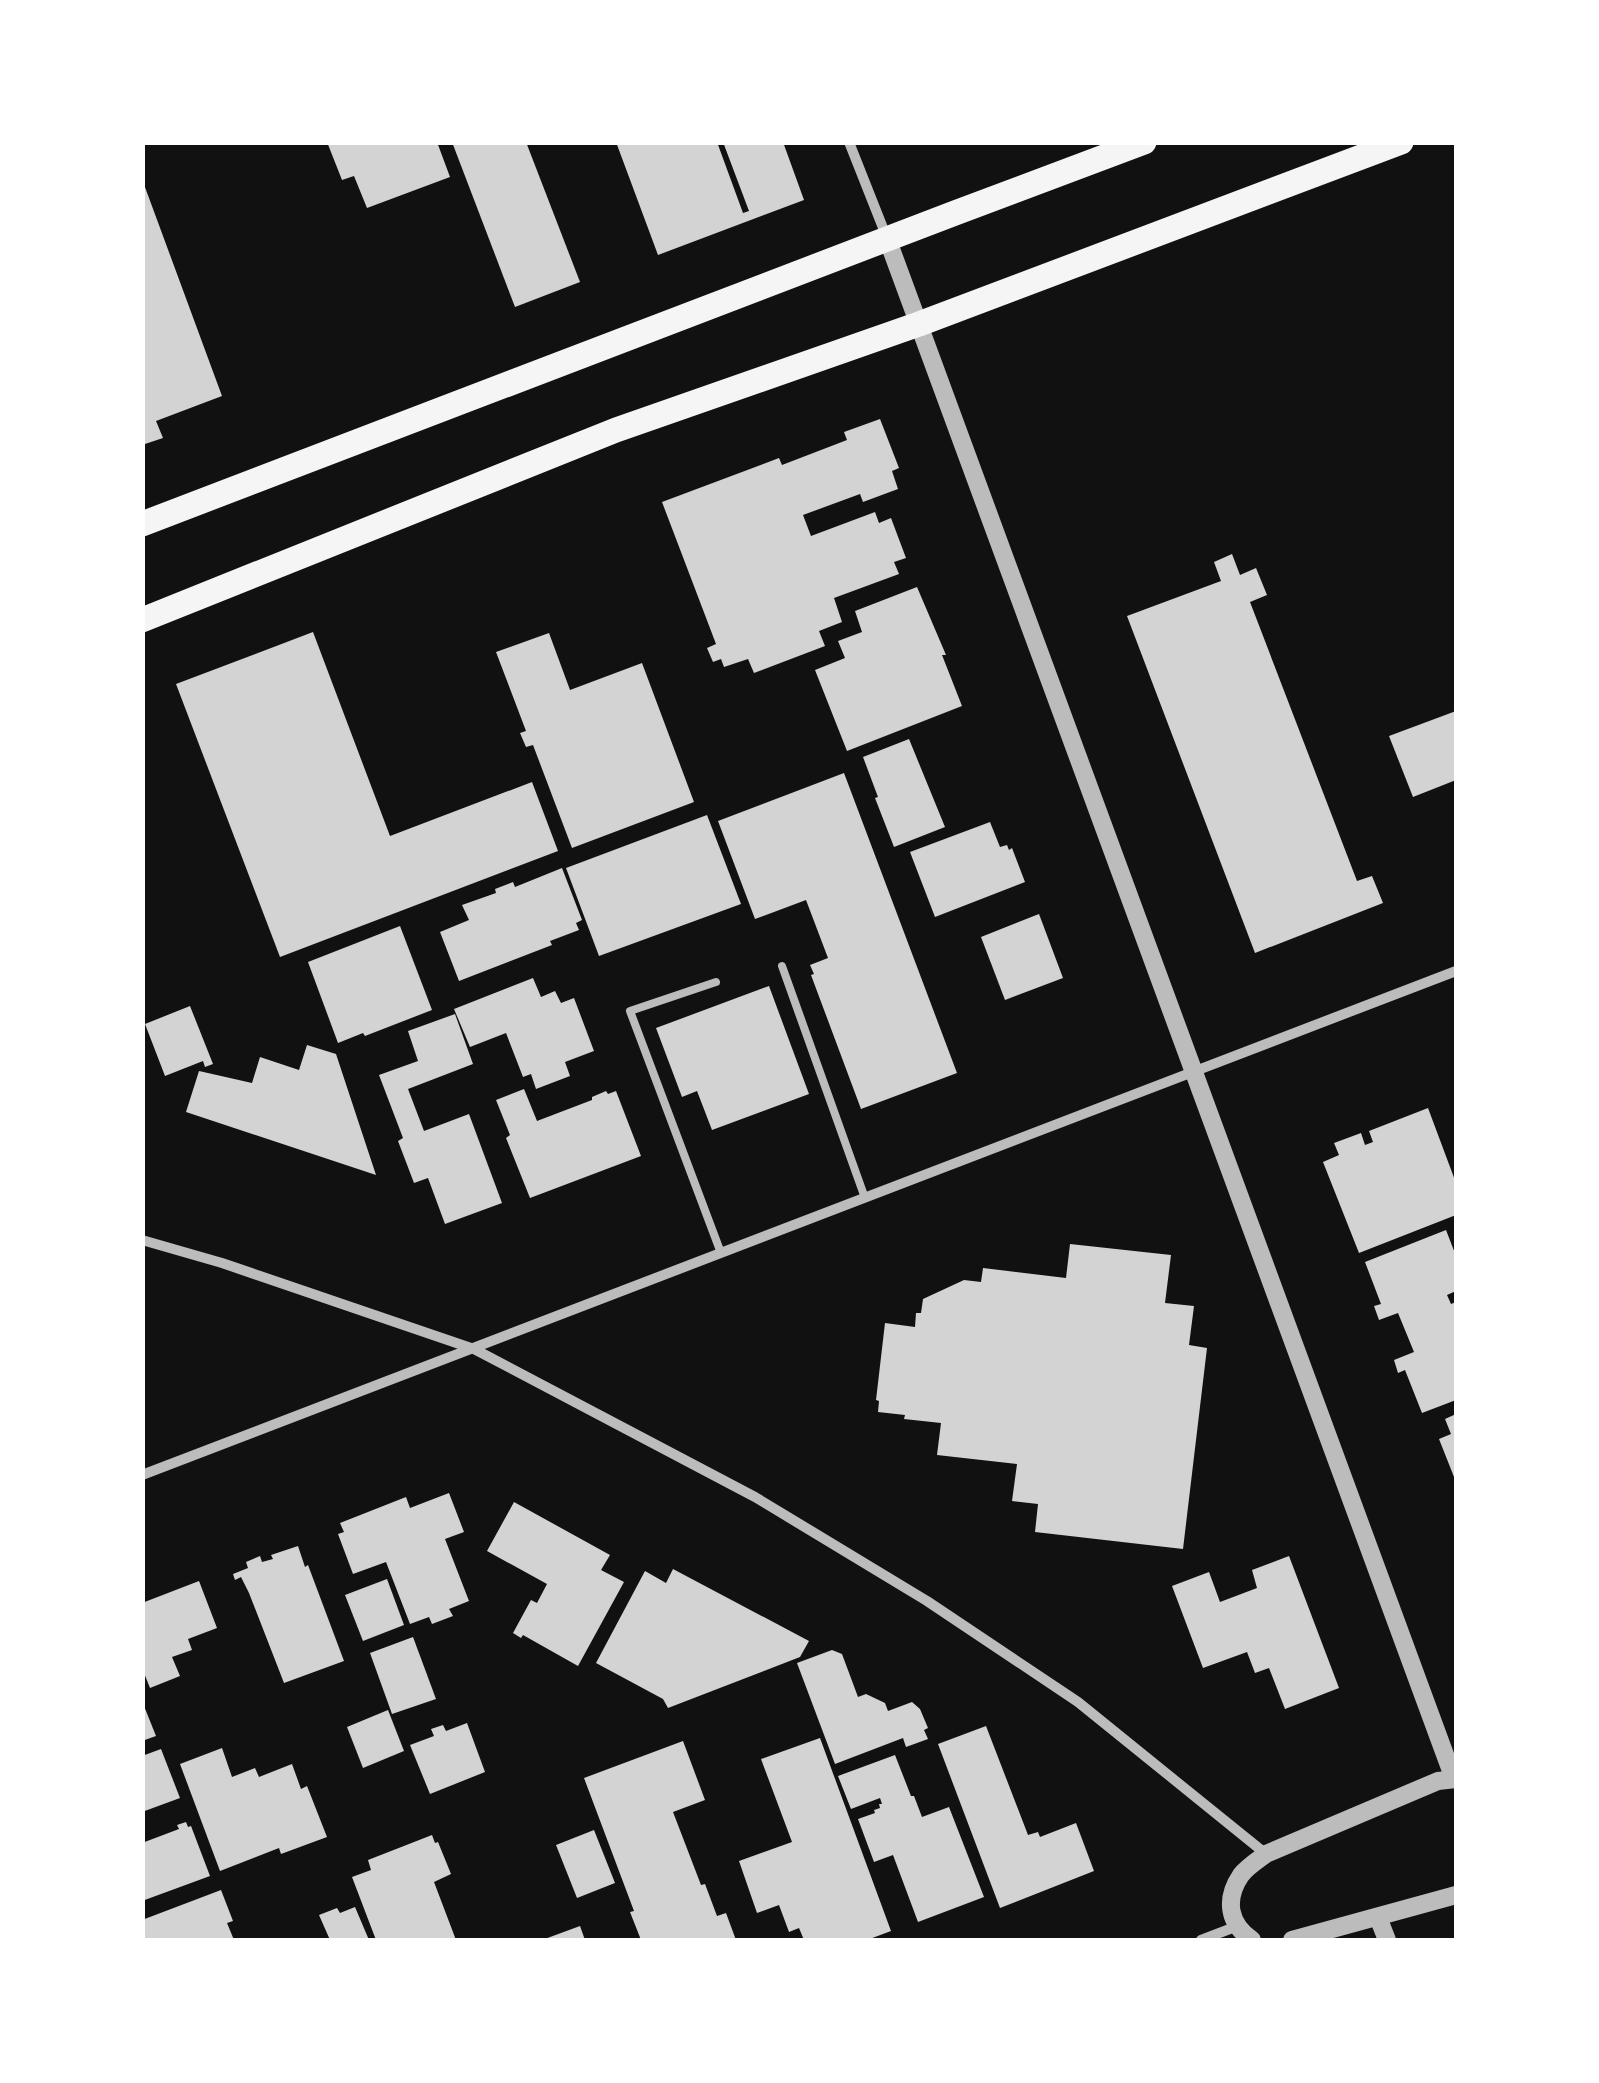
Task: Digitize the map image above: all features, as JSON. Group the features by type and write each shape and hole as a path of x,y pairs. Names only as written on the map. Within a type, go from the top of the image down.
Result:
{"main road":[{"path":"142,524 1144,142"},
{"path":"142,620 616,430 919,324 1401,142"}],"street":[{"path":"849,142 1456,1779 1438,1780 1266,1854 1242,1872 1230,1905 1236,1927 1252,1940"},
{"path":"142,1475 1456,971"},
{"path":"142,1240 222,1263 474,1349 755,1496 927,1601 1078,1702 1266,1854"},
{"path":"1292,1940 1456,1895"},
{"path":"1378,1917 1387,1940"},
{"path":"1201,1940 1236,1927"}],"lane":[{"path":"782,966 865,1198"},
{"path":"716,982 630,1011 720,1253"}],"building":[{"path":"327,142 437,142 450,177 367,208 354,176 342,180"},
{"path":"452,142 526,142 580,282 515,307"},
{"path":"616,142 717,142 743,213 749,211 723,142 783,142 804,200 658,255"},
{"path":"142,179 222,396 156,421 163,438 142,445"},
{"path":"880,419 899,468 892,471 898,489 863,502 860,494 803,515 811,536 875,512 879,523 891,518 906,558 894,562 899,574 834,598 842,622 819,631 825,646 754,673 748,659 724,667 721,659 713,662 707,648 716,644 662,502 779,458 782,465 847,440 844,432"},
{"path":"1232,554 1240,575 1256,568 1267,595 1250,602 1357,881 1372,876 1383,903 1255,953 1127,616 1221,581 1214,562"},
{"path":"917,587 946,655 942,655 962,706 847,751 815,670 845,658 838,641 862,632 855,611"},
{"path":"313,632 390,836 532,782 558,851 280,957 176,684"},
{"path":"549,633 570,690 642,663 694,802 572,848 533,745 526,747 520,733 526,731 496,652"},
{"path":"1456,711 1456,780 1413,797 1389,736"},
{"path":"909,739 945,827 894,847 863,757"},
{"path":"844,773 957,1073 861,1109 811,975 814,974 810,965 828,958 806,900 755,919 718,821"},
{"path":"707,815 741,904 599,956 566,868"},
{"path":"990,822 1000,847 1012,848 1025,882 935,917 910,852"},
{"path":"562,868 582,920 576,923 579,930 550,941 552,945 459,981 440,932 469,920 462,905 496,893 495,889 513,882 515,887"},
{"path":"1039,914 1063,978 1005,1000 981,937"},
{"path":"400,926 432,1010 338,1043 308,962"},
{"path":"533,978 541,997 555,991 561,1003 574,998 594,1051 565,1062 570,1076 536,1089 531,1074 523,1077 506,1033 470,1047 454,1009"},
{"path":"769,986 809,1094 712,1130 697,1091 682,1097 656,1028"},
{"path":"190,1006 213,1064 205,1067 203,1061 165,1076 145,1024"},
{"path":"455,1014 473,1064 408,1089 424,1131 469,1114 502,1203 445,1224 428,1178 414,1183 398,1141 403,1138 379,1075 418,1061 408,1031"},
{"path":"307,1045 336,1054 376,1175 186,1112 199,1071 252,1083 260,1057 299,1070"},
{"path":"524,1089 537,1121 606,1091 616,1091 641,1156 530,1198 506,1138 510,1135 496,1100"},
{"path":"1428,1108 1456,1183 1456,1215 1359,1253 1323,1162 1339,1155 1334,1143 1361,1133 1365,1145 1373,1142 1369,1131"},
{"path":"1446,1230 1456,1256 1456,1291 1447,1295 1451,1304 1456,1302 1456,1400 1422,1413 1405,1370 1398,1373 1394,1360 1414,1352 1398,1313 1379,1320 1374,1306 1381,1304 1365,1262"},
{"path":"1070,1244 1171,1255 1165,1303 1194,1306 1189,1345 1207,1348 1183,1549 1035,1532 1038,1504 1012,1501 1017,1464 937,1455 941,1423 878,1412 885,1323 915,1327 923,1299 964,1280 981,1282 983,1268 1066,1278"},
{"path":"1456,1414 1456,1482 1439,1439 1451,1434 1445,1419"},
{"path":"449,1493 464,1532 445,1539 469,1601 449,1609 453,1616 432,1624 429,1617 410,1624 386,1562 353,1574 338,1534 344,1532 340,1523 406,1497 410,1508"},
{"path":"514,1502 610,1555 601,1570 624,1582 578,1666 513,1633 531,1600 537,1603 547,1584 487,1551"},
{"path":"298,1546 344,1661 284,1683 249,1593 241,1577 235,1580 233,1574 248,1568 246,1562 260,1556 262,1562 273,1559 271,1555"},
{"path":"1289,1556 1339,1688 1285,1709 1269,1668 1255,1673 1247,1652 1203,1668 1172,1586 1209,1572 1220,1602 1257,1588 1252,1570"},
{"path":"673,1569 809,1641 800,1657 668,1708 663,1699 596,1663 645,1571 666,1583"},
{"path":"387,1579 404,1625 363,1641 345,1595"},
{"path":"199,1581 217,1628 188,1639 192,1650 172,1657 180,1676 150,1688 142,1668 142,1603"},
{"path":"413,1637 436,1699 392,1714 370,1653"},
{"path":"832,1650 842,1654 858,1697 866,1694 885,1703 888,1711 912,1702 920,1709 928,1739 906,1747 903,1738 835,1764 797,1663"},
{"path":"142,1701 156,1736 142,1741"},
{"path":"388,1710 404,1751 363,1768 347,1727"},
{"path":"467,1723 485,1772 430,1794 410,1745 434,1736 431,1729 443,1725 446,1731"},
{"path":"986,1726 1028,1835 1038,1832 1040,1837 1076,1823 1094,1871 1000,1908 938,1744"},
{"path":"820,1738 891,1931 867,1940 804,1940 799,1928 789,1932 779,1905 757,1913 739,1861 792,1842 761,1759"},
{"path":"683,1741 705,1800 673,1812 701,1885 705,1884 717,1916 726,1913 736,1940 641,1940 630,1912 634,1911 584,1778"},
{"path":"222,1748 232,1777 255,1768 259,1777 292,1764 301,1789 307,1786 327,1837 281,1854 279,1848 220,1871 180,1764"},
{"path":"161,1749 180,1798 142,1812 142,1756"},
{"path":"895,1755 922,1817 949,1807 984,1897 918,1922 893,1855 874,1862 858,1819 875,1813 882,1804 880,1798 851,1809 838,1776"},
{"path":"186,1822 210,1876 142,1901 142,1843 179,1829 177,1825"},
{"path":"594,1830 615,1883 577,1898 556,1845"},
{"path":"432,1835 451,1874 434,1882 456,1940 376,1940 352,1877 371,1870 368,1860"},
{"path":"221,1890 233,1921 227,1923 234,1940 142,1940 142,1920"},
{"path":"355,1907 369,1940 330,1940 319,1915"},
{"path":"580,1926 585,1940 542,1940"}]}
